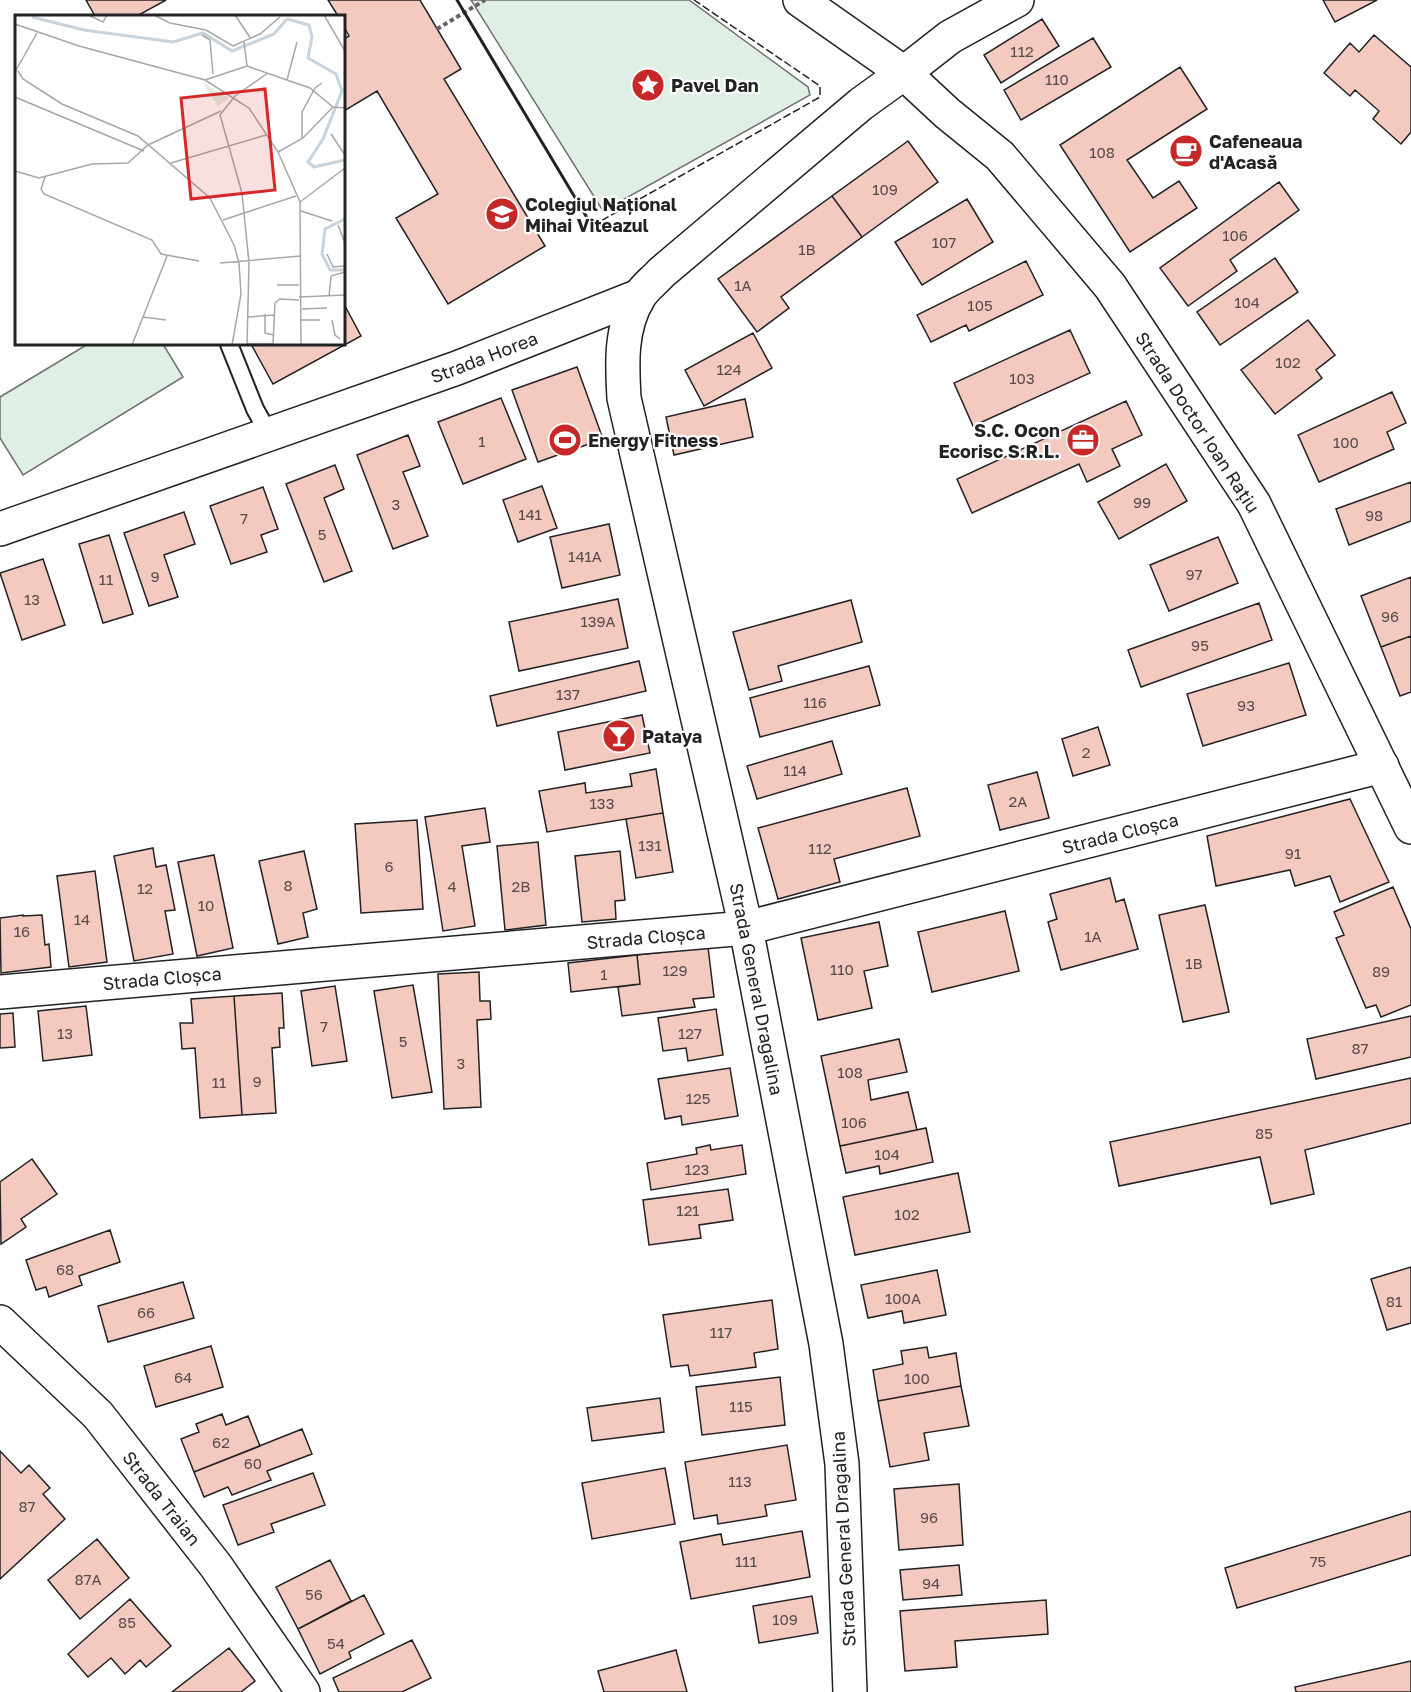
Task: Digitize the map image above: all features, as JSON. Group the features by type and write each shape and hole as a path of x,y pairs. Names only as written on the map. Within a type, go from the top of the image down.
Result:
{"main road":[{"name":"Strada Doctor Ioan Rațiu","path":"800,0 904,73 947,113 1000,156 1110,286 1254,504 1411,827"},
{"name":"Strada Horea","path":"0,529 457,368 639,296 661,273 849,115 950,37 1017,0"},
{"name":"Strada General Dragalina","path":"639,296 626,326 622,356 624,398 746,928 826,1344 842,1464 850,1692"},
{"name":"Strada Cloșca","path":"0,992 746,928 1382,766"},
{"name":"Strada Traian","path":"0,1322 98,1415 216,1566 303,1692"}],"lane":[{"path":"229,345 255,409 269,434"}],"path":[{"path":"437,29 485,0"}],"green space":[{"path":"471,0 689,0 808,87 810,95 603,211"},
{"path":"86,345 164,345 183,377 23,475 0,438 0,397"}],"building":[{"path":"86,0 166,0 139,15 94,15"},
{"path":"328,0 420,0 461,69 444,79 545,246 448,304 396,218 438,194 377,91 345,110 345,38 349,36 345,29 345,15 337,15"},
{"path":"1323,0 1377,0 1335,22"},
{"path":"1042,19 1059,46 1001,83 984,55"},
{"path":"1374,35 1411,67 1411,132 1401,144 1373,119 1379,111 1355,90 1350,96 1324,73 1350,43 1359,52"},
{"path":"1093,38 1111,67 1021,120 1004,90"},
{"path":"1180,67 1207,109 1127,160 1153,198 1179,181 1197,208 1130,252 1060,145"},
{"path":"908,141 938,182 862,237 832,196"},
{"path":"1279,182 1299,210 1230,260 1237,271 1188,306 1160,268"},
{"path":"832,196 862,237 781,297 789,308 757,332 718,279"},
{"path":"967,199 993,242 922,285 895,242"},
{"path":"1275,258 1298,292 1220,345 1197,312"},
{"path":"1026,261 1043,295 969,331 966,325 931,342 917,315"},
{"path":"345,306 361,336 345,345"},
{"path":"1308,320 1335,355 1316,370 1322,378 1275,414 1241,370"},
{"path":"1070,330 1090,373 973,426 954,383"},
{"path":"753,333 772,368 704,406 685,370"},
{"path":"252,345 344,345 273,384"},
{"path":"577,367 603,439 538,462 512,390"},
{"path":"1392,392 1406,423 1387,432 1394,449 1319,482 1298,435"},
{"path":"501,398 526,459 463,484 438,422"},
{"path":"745,399 753,437 674,455 666,417"},
{"path":"1126,401 1142,435 1112,449 1120,466 1087,482 1079,464 972,513 957,479"},
{"path":"408,435 420,466 403,472 428,536 393,549 357,455"},
{"path":"1166,464 1187,501 1119,539 1098,502"},
{"path":"335,465 344,489 324,498 352,571 324,582 286,484"},
{"path":"1411,482 1411,521 1349,545 1336,509"},
{"path":"542,486 557,528 518,542 503,500"},
{"path":"263,487 278,529 261,535 267,552 231,564 210,506"},
{"path":"184,512 195,544 164,555 178,597 149,606 124,533"},
{"path":"609,524 620,575 562,588 550,537"},
{"path":"109,535 133,614 103,623 79,544"},
{"path":"1218,537 1238,583 1169,611 1150,565"},
{"path":"43,559 65,625 22,640 0,573"},
{"path":"1411,577 1411,636 1381,647 1361,596"},
{"path":"618,599 628,648 519,671 509,622"},
{"path":"851,600 862,642 778,666 782,681 749,690 733,632"},
{"path":"1259,603 1272,640 1141,687 1128,650"},
{"path":"1411,636 1411,692 1400,696 1381,647"},
{"path":"639,661 646,691 497,726 490,696"},
{"path":"1289,663 1306,715 1203,746 1187,694"},
{"path":"869,666 880,705 760,737 750,698"},
{"path":"642,715 650,753 565,770 558,732"},
{"path":"1098,727 1110,765 1073,776 1062,739"},
{"path":"832,741 842,774 757,799 747,766"},
{"path":"656,769 663,813 547,832 539,791 585,783 586,793 632,786 630,774"},
{"path":"1037,772 1049,818 1000,830 988,785"},
{"path":"907,788 920,836 834,859 840,882 778,899 758,828"},
{"path":"1350,799 1389,882 1340,902 1330,876 1295,886 1290,870 1216,886 1207,836"},
{"path":"485,808 490,842 462,846 475,926 443,931 425,817"},
{"path":"663,813 673,872 636,878 626,819"},
{"path":"417,820 423,909 361,913 355,824"},
{"path":"538,842 546,925 505,930 497,846"},
{"path":"153,848 156,867 166,865 175,910 165,911 173,954 134,961 114,856"},
{"path":"304,851 317,909 303,913 308,937 278,944 259,861"},
{"path":"620,851 625,900 615,901 616,919 582,922 575,856"},
{"path":"214,855 233,948 197,956 178,862"},
{"path":"95,871 107,962 69,967 57,876"},
{"path":"1110,878 1116,902 1124,899 1138,949 1061,970 1048,922 1057,919 1050,894"},
{"path":"1393,887 1411,929 1411,1005 1381,1017 1376,1005 1366,1008 1336,938 1344,935 1334,912"},
{"path":"1205,905 1229,1012 1183,1022 1159,915"},
{"path":"1005,911 1019,971 932,992 918,932"},
{"path":"42,915 45,945 49,944 51,967 1,973 0,918"},
{"path":"879,922 888,966 864,971 872,1008 818,1020 801,938"},
{"path":"708,947 714,997 693,999 695,1007 622,1016 618,987 640,984 637,955"},
{"path":"637,955 640,984 571,992 568,963"},
{"path":"479,972 480,1001 490,1001 491,1019 477,1020 481,1107 444,1109 438,974"},
{"path":"413,985 432,1092 392,1098 374,991"},
{"path":"335,986 347,1061 312,1066 301,991"},
{"path":"282,993 284,1028 279,1028 280,1047 272,1048 276,1113 242,1115 234,996"},
{"path":"234,996 242,1115 200,1118 195,1048 182,1049 180,1023 193,1023 191,999"},
{"path":"86,1006 92,1055 43,1061 38,1011"},
{"path":"716,1009 723,1055 688,1061 686,1048 663,1051 658,1018"},
{"path":"13,1013 15,1047 0,1048 0,1014"},
{"path":"1411,1016 1411,1057 1316,1079 1307,1039"},
{"path":"899,1039 907,1072 868,1080 871,1100 908,1092 917,1130 840,1146 821,1056"},
{"path":"730,1068 738,1116 682,1125 681,1116 665,1119 658,1079"},
{"path":"1411,1078 1411,1123 1305,1150 1314,1194 1271,1204 1260,1157 1119,1186 1110,1142"},
{"path":"926,1128 933,1162 880,1174 879,1166 846,1173 840,1146"},
{"path":"710,1145 711,1150 742,1145 746,1174 651,1190 647,1163 697,1154 696,1148"},
{"path":"32,1159 57,1194 21,1219 26,1227 1,1244 0,1182"},
{"path":"958,1173 970,1232 855,1255 843,1197"},
{"path":"728,1189 733,1220 699,1225 701,1238 649,1245 643,1200"},
{"path":"110,1230 120,1262 79,1276 82,1285 49,1297 46,1287 36,1290 26,1260"},
{"path":"1411,1267 1411,1323 1387,1330 1371,1279"},
{"path":"937,1270 946,1315 904,1323 902,1311 868,1318 861,1285"},
{"path":"183,1282 194,1318 108,1342 98,1306"},
{"path":"772,1300 778,1349 754,1353 756,1367 690,1376 688,1365 671,1367 663,1315"},
{"path":"211,1346 223,1387 156,1407 144,1366"},
{"path":"927,1347 929,1358 956,1353 961,1386 878,1401 873,1370 903,1364 901,1351"},
{"path":"780,1377 785,1425 702,1435 696,1387"},
{"path":"961,1386 969,1426 924,1433 929,1460 890,1467 878,1401"},
{"path":"660,1398 664,1432 592,1441 587,1408"},
{"path":"222,1414 226,1425 248,1416 260,1446 194,1472 181,1439 199,1432 196,1424"},
{"path":"302,1429 312,1454 267,1471 271,1480 232,1495 228,1487 204,1497 194,1472"},
{"path":"787,1445 796,1500 765,1505 767,1516 718,1524 717,1515 694,1519 685,1462"},
{"path":"0,1451 21,1473 29,1465 50,1488 43,1494 65,1519 0,1579"},
{"path":"665,1468 675,1524 592,1539 582,1483"},
{"path":"313,1473 325,1505 271,1524 274,1532 238,1545 223,1505"},
{"path":"959,1484 963,1545 899,1550 894,1489"},
{"path":"1411,1511 1411,1555 1237,1608 1225,1568"},
{"path":"802,1531 810,1577 691,1599 680,1542 721,1534 723,1545"},
{"path":"97,1539 129,1578 80,1619 48,1580"},
{"path":"330,1560 351,1601 298,1629 276,1587"},
{"path":"959,1565 962,1595 903,1600 900,1570"},
{"path":"364,1595 384,1634 349,1652 351,1658 320,1674 298,1629"},
{"path":"812,1596 818,1633 759,1643 753,1606"},
{"path":"130,1599 171,1646 146,1667 140,1660 125,1674 111,1658 88,1677 68,1654"},
{"path":"1046,1600 1048,1634 955,1641 957,1667 905,1671 900,1611"},
{"path":"412,1640 431,1678 402,1692 339,1692 333,1678"},
{"path":"229,1648 255,1681 241,1692 172,1692"},
{"path":"676,1650 687,1692 604,1692 598,1671"},
{"path":"1411,1661 1411,1692 1296,1692 1295,1687"}],"fence":[{"path":"592,226 820,97 820,86 694,0"}],"wall":[{"path":"457,0 592,226"}],"place":[{"name":"Pavel Dan","path":"648,85"},
{"name":"Cafeneaua d'Acasă","path":"1186,151"},
{"name":"Colegiul Național Mihai Viteazul","path":"502,214"},
{"name":"Energy Fitness","path":"565,440"},
{"name":"S.C. Ocon Ecorisc S.R.L.","path":"1083,440"},
{"name":"Pataya","path":"619,736"}]}
